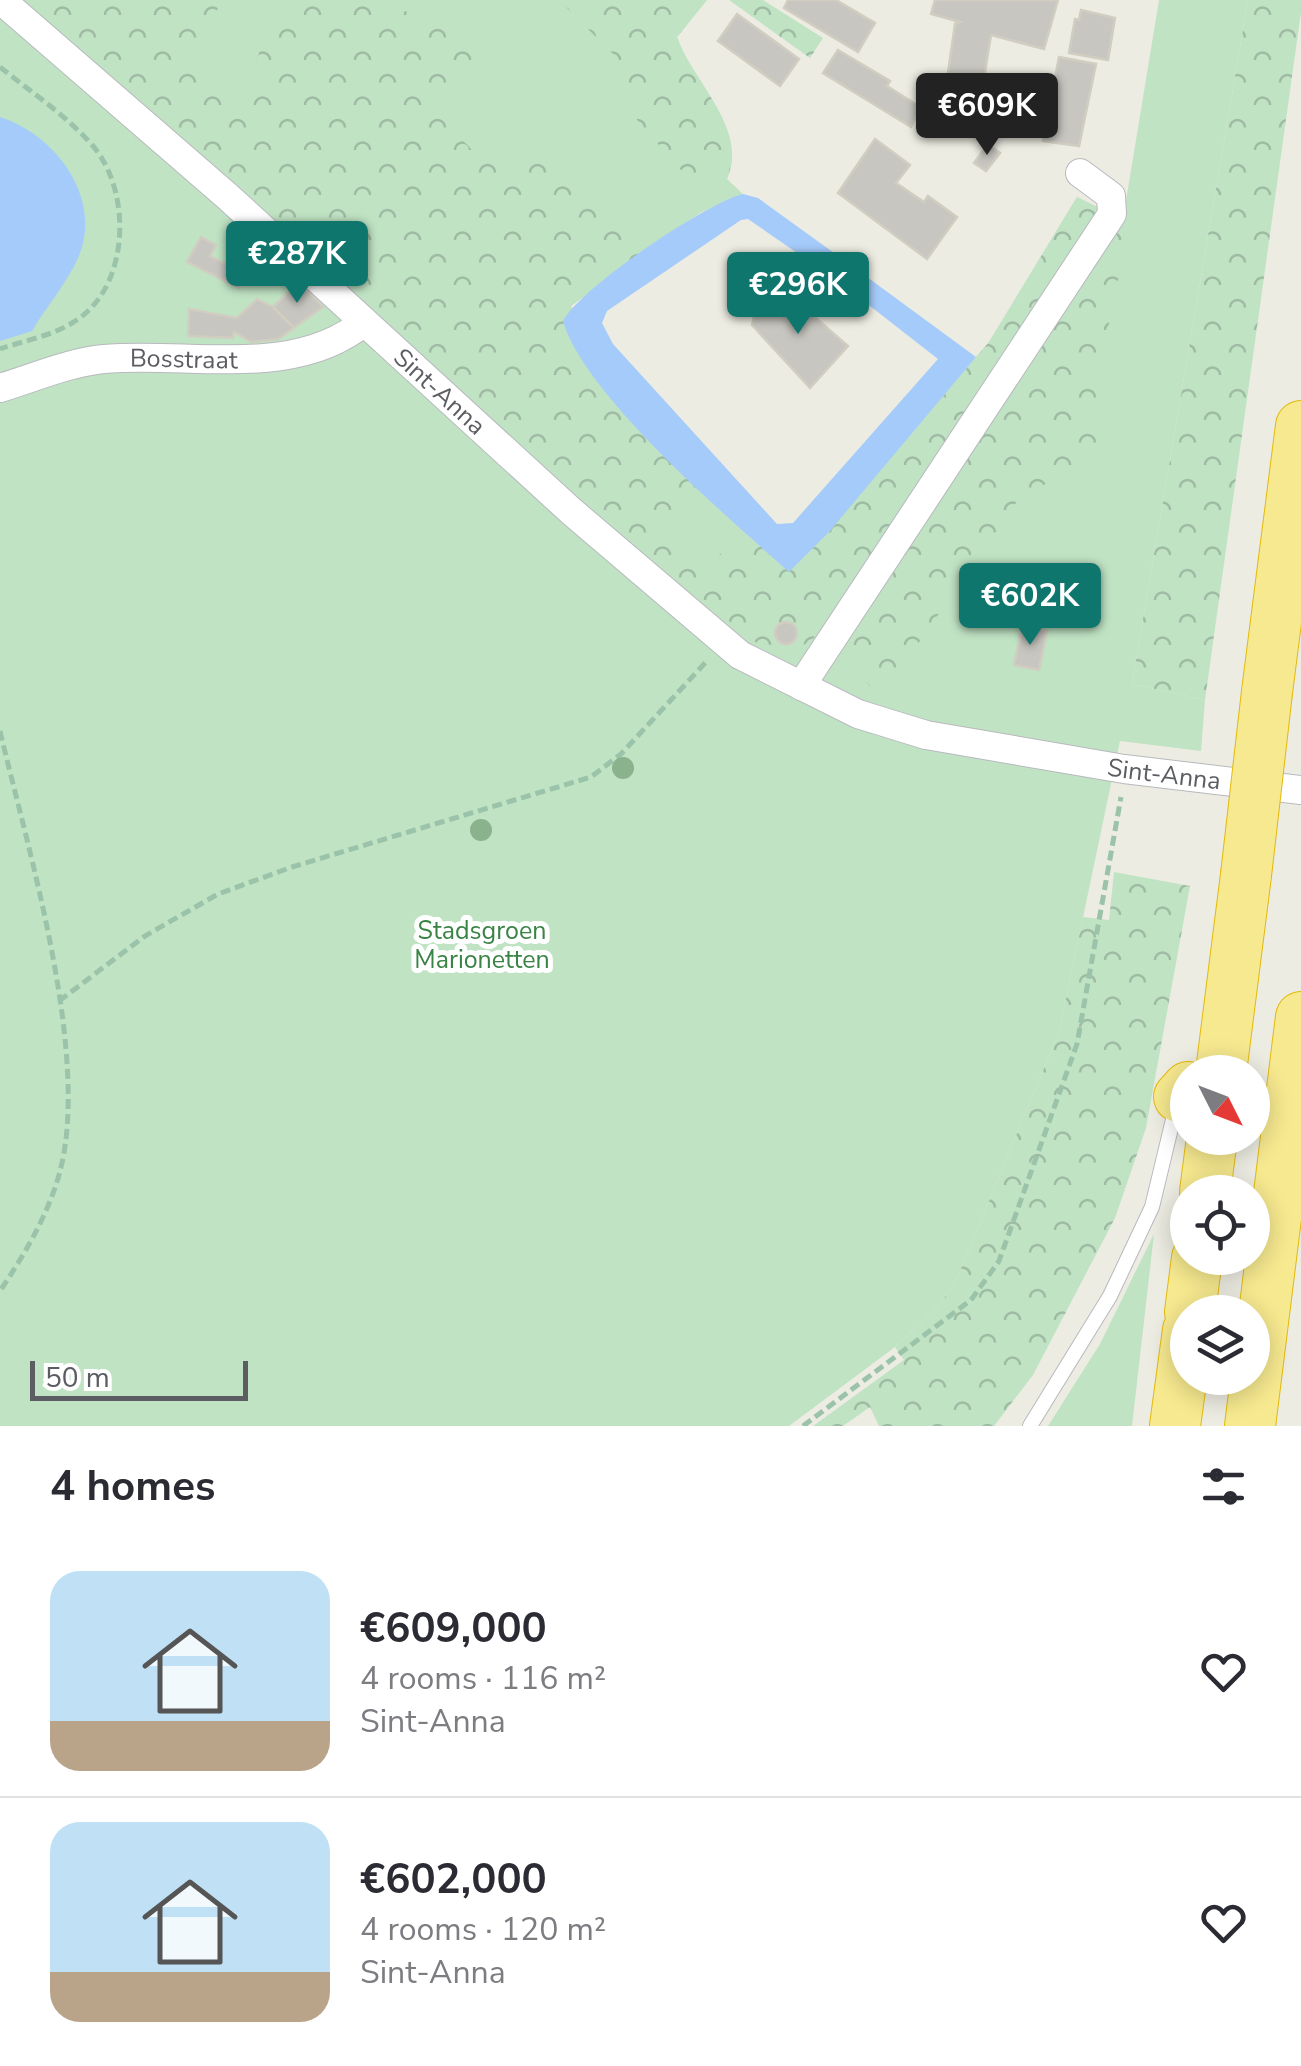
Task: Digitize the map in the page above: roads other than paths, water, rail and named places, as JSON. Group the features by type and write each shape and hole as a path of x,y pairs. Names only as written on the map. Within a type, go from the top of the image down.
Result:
{"highway":[{"path":"1206,1055 1246,875 1301,426"},
{"path":"1250,1426 1294,1147 1301,1018"},
{"path":"1175,1426 1179,1395"}],"street":[{"name":"Sint-Anna","path":"1,0 570,511 740,655 858,714 926,735 1124,769 1301,790"},
{"path":"802,686 1112,214 1111,196 1080,173"},
{"name":"Bosstraat","path":"0,388 101,359 303,352 346,337 364,322"}],"lane":[{"path":"1030,1426 1110,1296 1171,1155"}],"water":[{"path":"0,117 39,138 56,154 80,192 85,214 78,258 32,331 0,341"},
{"path":"743,194 758,198 841,258 829,275 748,219 741,220 607,311 602,323 613,344 777,524 793,523 938,359 838,281 852,266 976,357 829,532 789,572 628,419 576,351 563,321 593,289 646,248 702,213"}],"park label":[{"name":"Stadsgroen Marionetten","path":"482,944"}]}
